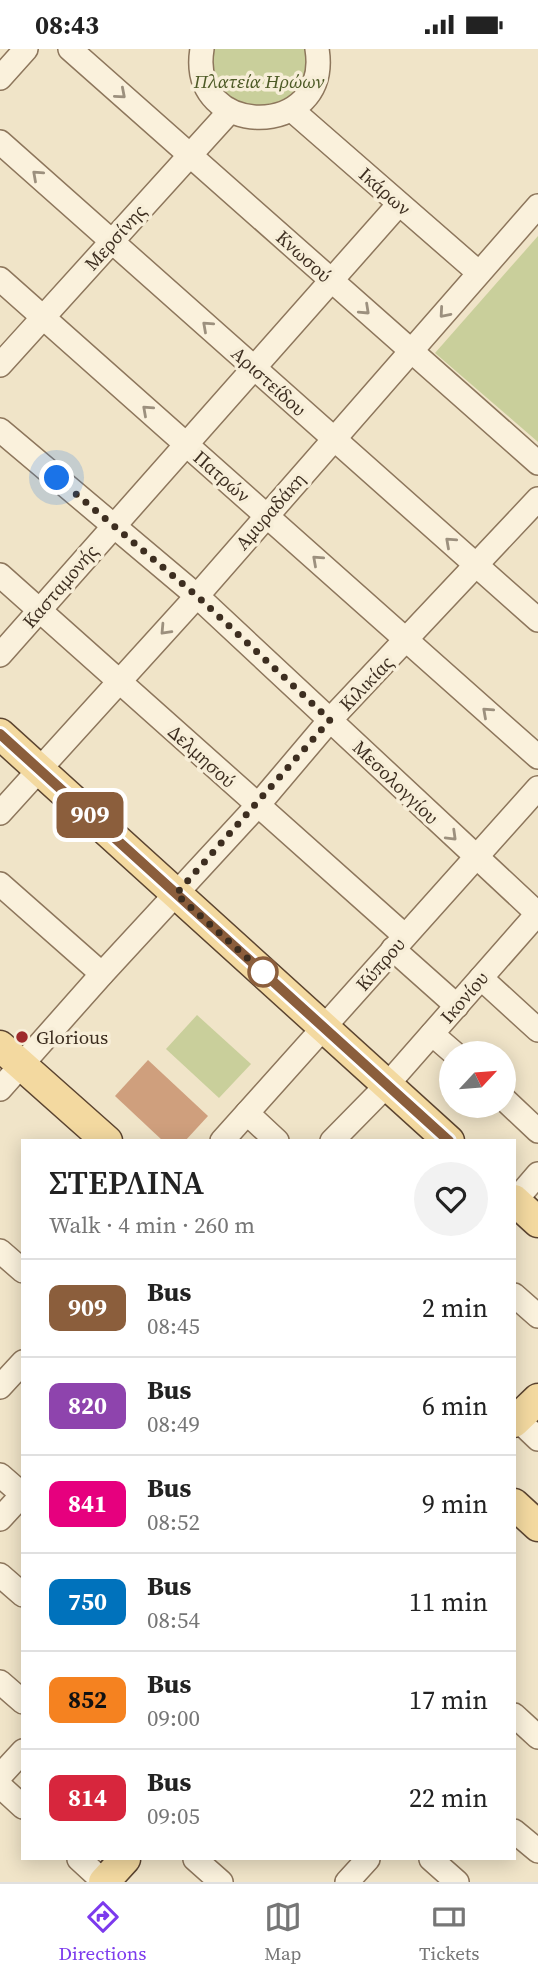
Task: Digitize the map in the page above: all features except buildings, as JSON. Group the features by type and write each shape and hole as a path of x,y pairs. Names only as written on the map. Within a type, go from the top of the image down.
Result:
{"main road":[{"path":"0,734 447,1139"},
{"path":"11,1056 105,1139"},
{"path":"516,1202 538,1222"},
{"path":"523,1427 538,1399"},
{"path":"516,1506 538,1525"},
{"path":"104,1882 124,1860"}],"street":[{"path":"0,78 26,49"},
{"name":"Κνωσού","path":"70,49 538,463"},
{"path":"202,49 201,67 204,80 219,103 245,117 261,119 292,110 306,96 315,79 319,61 317,49"},
{"name":"Ικάρων","path":"292,110 479,273"},
{"name":"Μερσίνης","path":"0,365 230,111"},
{"name":"Αριστείδου","path":"0,142 538,620"},
{"name":"Κασταμονής","path":"0,655 399,204"},
{"name":"Αμυραδάκη","path":"0,813 197,596 538,206"},
{"name":"Πατρών","path":"0,279 538,757"},
{"name":"Μεσολογγίου","path":"0,430 197,596 538,914"},
{"name":"Κιλικίας","path":"0,1089 11,1056 102,974 258,805 330,720 538,499"},
{"name":"Δελμησού","path":"0,575 258,805 399,942 457,1006"},
{"name":"Κύπρου","path":"224,1139 538,788"},
{"path":"0,884 102,974"},
{"name":"Ικονίου","path":"339,1139 538,914"},
{"path":"481,978 538,1030"},
{"path":"432,1034 440,1041"},
{"path":"516,1110 538,1131"},
{"path":"247,1113 275,1139"},
{"path":"516,1200 538,1174"},
{"path":"0,1251 21,1269"},
{"path":"516,1297 538,1316"},
{"path":"0,1387 21,1364"},
{"path":"0,1475 21,1493"},
{"path":"0,1519 21,1497"},
{"path":"0,1575 21,1593"},
{"path":"0,1682 21,1700"},
{"path":"516,1718 538,1737"},
{"path":"0,1776 21,1753"},
{"path":"0,1786 21,1805"},
{"path":"516,1833 538,1851"},
{"path":"80,1860 104,1882"},
{"path":"196,1860 221,1882"},
{"path":"348,1882 367,1860"},
{"path":"432,1860 457,1882"}],"green space":[{"name":"Πλατεία Ηρώων","path":"209,49 309,49 308,77 288,103 257,112 215,88"},
{"path":"538,236 538,442 435,353"},
{"path":"197,1015 251,1064 219,1098 166,1049"}],"bus line":[{"name":"909","path":"0,734 447,1139"}],"place":[{"name":"Glorious","path":"22,1037"}],"route":[{"path":"57,478 197,596 330,720 258,805 176,894 263,972"}]}
